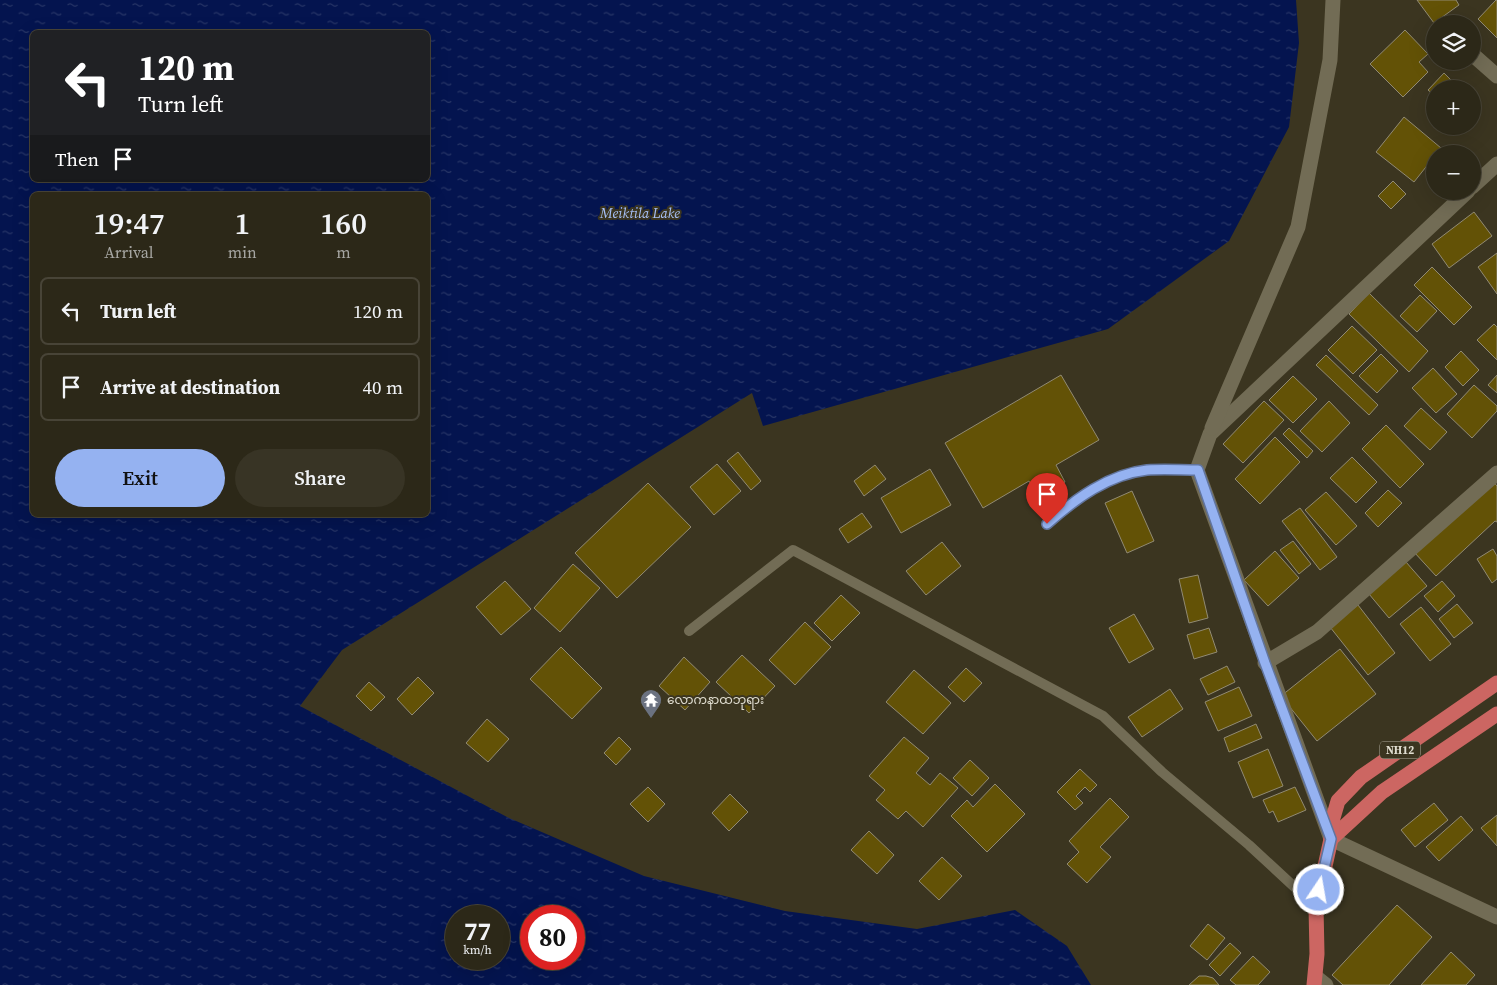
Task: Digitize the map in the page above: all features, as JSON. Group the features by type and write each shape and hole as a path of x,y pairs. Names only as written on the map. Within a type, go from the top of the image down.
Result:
{"highway":[{"name":"NH12","path":"1319,982 1316,907 1331,839 1333,818 1338,802 1355,782 1497,683"},
{"name":"NH12","path":"1331,839 1382,792 1497,714"}],"street":[{"path":"1333,0 1330,60 1298,227 1210,434 1198,470 1265,663 1331,839 1497,917"},
{"path":"1481,62 1497,76"},
{"path":"1481,179 1497,164"},
{"path":"1210,434 1458,200"},
{"path":"1265,663 1317,632 1497,473"}],"lane":[{"path":"1047,524 1074,500 1114,479 1146,470 1198,470"},
{"path":"689,631 793,550 1103,716 1162,772 1249,845 1316,907"}],"water":[{"name":"Meiktila Lake","path":"0,0 1296,0 1299,43 1289,127 1229,241 1108,329 763,426 752,393 342,650 300,706 507,817 644,876 785,911 917,929 1015,910 1067,946 1091,985 0,985"}],"building":[{"path":"1417,0 1456,0 1459,5 1445,15 1428,15"},
{"path":"1497,0 1497,38 1481,22 1481,16"},
{"path":"1405,30 1426,52 1426,56 1419,62 1428,72 1403,97 1370,64"},
{"path":"1444,73 1451,80 1437,80"},
{"path":"1404,117 1437,145 1426,145 1426,167 1414,182 1376,152"},
{"path":"1393,181 1406,194 1391,209 1378,196"},
{"path":"1474,212 1492,236 1449,268 1432,244"},
{"path":"1497,253 1497,294 1478,267"},
{"path":"1432,267 1472,307 1454,325 1414,285"},
{"path":"1369,293 1428,351 1409,372 1349,314"},
{"path":"1420,295 1437,311 1417,332 1400,316"},
{"path":"1494,324 1497,327 1497,360 1477,340"},
{"path":"1352,326 1377,350 1353,374 1328,350"},
{"path":"1461,351 1479,370 1463,386 1445,367"},
{"path":"1381,354 1398,371 1377,393 1359,376"},
{"path":"1326,355 1378,405 1369,415 1316,365"},
{"path":"1433,368 1457,394 1436,413 1412,388"},
{"path":"1061,375 1099,440 1056,465 1065,482 1038,497 1029,481 983,508 945,443"},
{"path":"1497,375 1497,393 1488,385"},
{"path":"1293,376 1317,399 1293,423 1269,400"},
{"path":"1474,385 1497,406 1497,411 1472,438 1447,414"},
{"path":"1264,401 1284,420 1243,463 1223,444"},
{"path":"1329,401 1350,423 1322,452 1300,431"},
{"path":"1421,408 1447,432 1430,450 1404,426"},
{"path":"1386,425 1424,464 1400,488 1362,449"},
{"path":"1289,428 1313,451 1307,458 1283,434"},
{"path":"1275,437 1300,462 1260,504 1235,479"},
{"path":"738,452 761,481 751,490 727,461"},
{"path":"1352,457 1377,482 1356,503 1330,478"},
{"path":"717,464 741,491 714,515 690,487"},
{"path":"875,465 886,479 864,496 854,481"},
{"path":"930,469 951,505 901,533 881,498"},
{"path":"1492,480 1497,486 1497,522 1495,521 1436,576 1414,552"},
{"path":"648,483 691,527 617,598 575,553"},
{"path":"1388,490 1402,503 1378,527 1365,513"},
{"path":"1132,491 1154,541 1127,553 1105,503"},
{"path":"1326,492 1357,526 1336,545 1305,510"},
{"path":"1300,508 1337,557 1320,570 1282,521"},
{"path":"862,513 872,527 848,543 839,529"},
{"path":"1293,541 1311,564 1299,574 1280,550"},
{"path":"942,542 961,566 926,595 906,571"},
{"path":"1493,549 1497,556 1497,579 1492,583 1477,559"},
{"path":"1275,551 1299,578 1268,606 1244,580"},
{"path":"1406,562 1427,586 1389,618 1369,594"},
{"path":"573,564 600,588 560,632 534,608"},
{"path":"1198,575 1208,618 1189,623 1179,579"},
{"path":"505,581 531,609 501,635 476,607"},
{"path":"1442,581 1455,596 1438,612 1424,596"},
{"path":"841,595 860,613 832,641 814,623"},
{"path":"1457,604 1473,623 1454,638 1439,619"},
{"path":"1358,605 1395,653 1368,675 1330,627"},
{"path":"1421,607 1451,644 1430,661 1400,624"},
{"path":"1134,614 1154,649 1129,663 1109,628"},
{"path":"805,622 831,647 795,685 769,660"},
{"path":"1209,628 1217,652 1194,659 1187,635"},
{"path":"561,647 602,688 572,719 530,679"},
{"path":"1340,649 1376,694 1317,741 1281,696"},
{"path":"742,655 775,686 749,713 716,682"},
{"path":"684,657 710,682 685,710 659,686"},
{"path":"1227,666 1235,682 1208,695 1200,679"},
{"path":"966,668 982,683 964,702 948,687"},
{"path":"914,670 951,703 923,734 886,702"},
{"path":"418,677 434,693 412,715 397,699"},
{"path":"369,682 385,697 371,711 356,696"},
{"path":"1239,687 1252,716 1218,731 1205,702"},
{"path":"1170,689 1183,709 1142,737 1128,717"},
{"path":"487,719 509,739 488,762 466,743"},
{"path":"1256,724 1262,738 1229,752 1224,738"},
{"path":"619,737 631,749 616,765 604,753"},
{"path":"904,737 929,758 916,773 930,785 940,773 958,788 923,827 906,811 898,819 876,800 885,790 869,776"},
{"path":"1268,749 1283,786 1253,798 1238,762"},
{"path":"970,760 989,778 972,796 953,778"},
{"path":"1080,769 1097,785 1090,792 1085,787 1076,796 1083,803 1075,810 1057,792"},
{"path":"995,784 1025,814 987,852 951,816 967,800 973,807"},
{"path":"648,787 665,804 648,822 630,804"},
{"path":"1295,787 1306,810 1278,822 1273,811 1269,813 1263,800"},
{"path":"730,794 748,812 729,831 712,813"},
{"path":"1110,798 1129,817 1100,847 1111,857 1087,883 1067,864 1079,852 1069,841"},
{"path":"1434,803 1448,820 1415,847 1401,830"},
{"path":"1497,815 1497,846 1481,828"},
{"path":"1461,816 1473,830 1439,861 1426,847"},
{"path":"869,831 894,855 877,874 851,850"},
{"path":"942,857 962,876 939,900 919,881"},
{"path":"1397,905 1432,937 1389,985 1343,985 1332,975"},
{"path":"1208,924 1225,938 1207,960 1190,946"},
{"path":"1230,943 1241,953 1220,976 1209,965"},
{"path":"1451,952 1475,975 1466,985 1421,985"},
{"path":"1253,956 1270,972 1258,985 1236,985 1230,980"},
{"path":"1199,976 1213,978 1219,985 1189,985"}],"place":[{"name":"လောကနာထဘုရား","path":"651,719"}],"route":[{"path":"1047,524 1074,500 1114,479 1146,470 1198,470 1265,663 1331,839 1319,890"}]}
